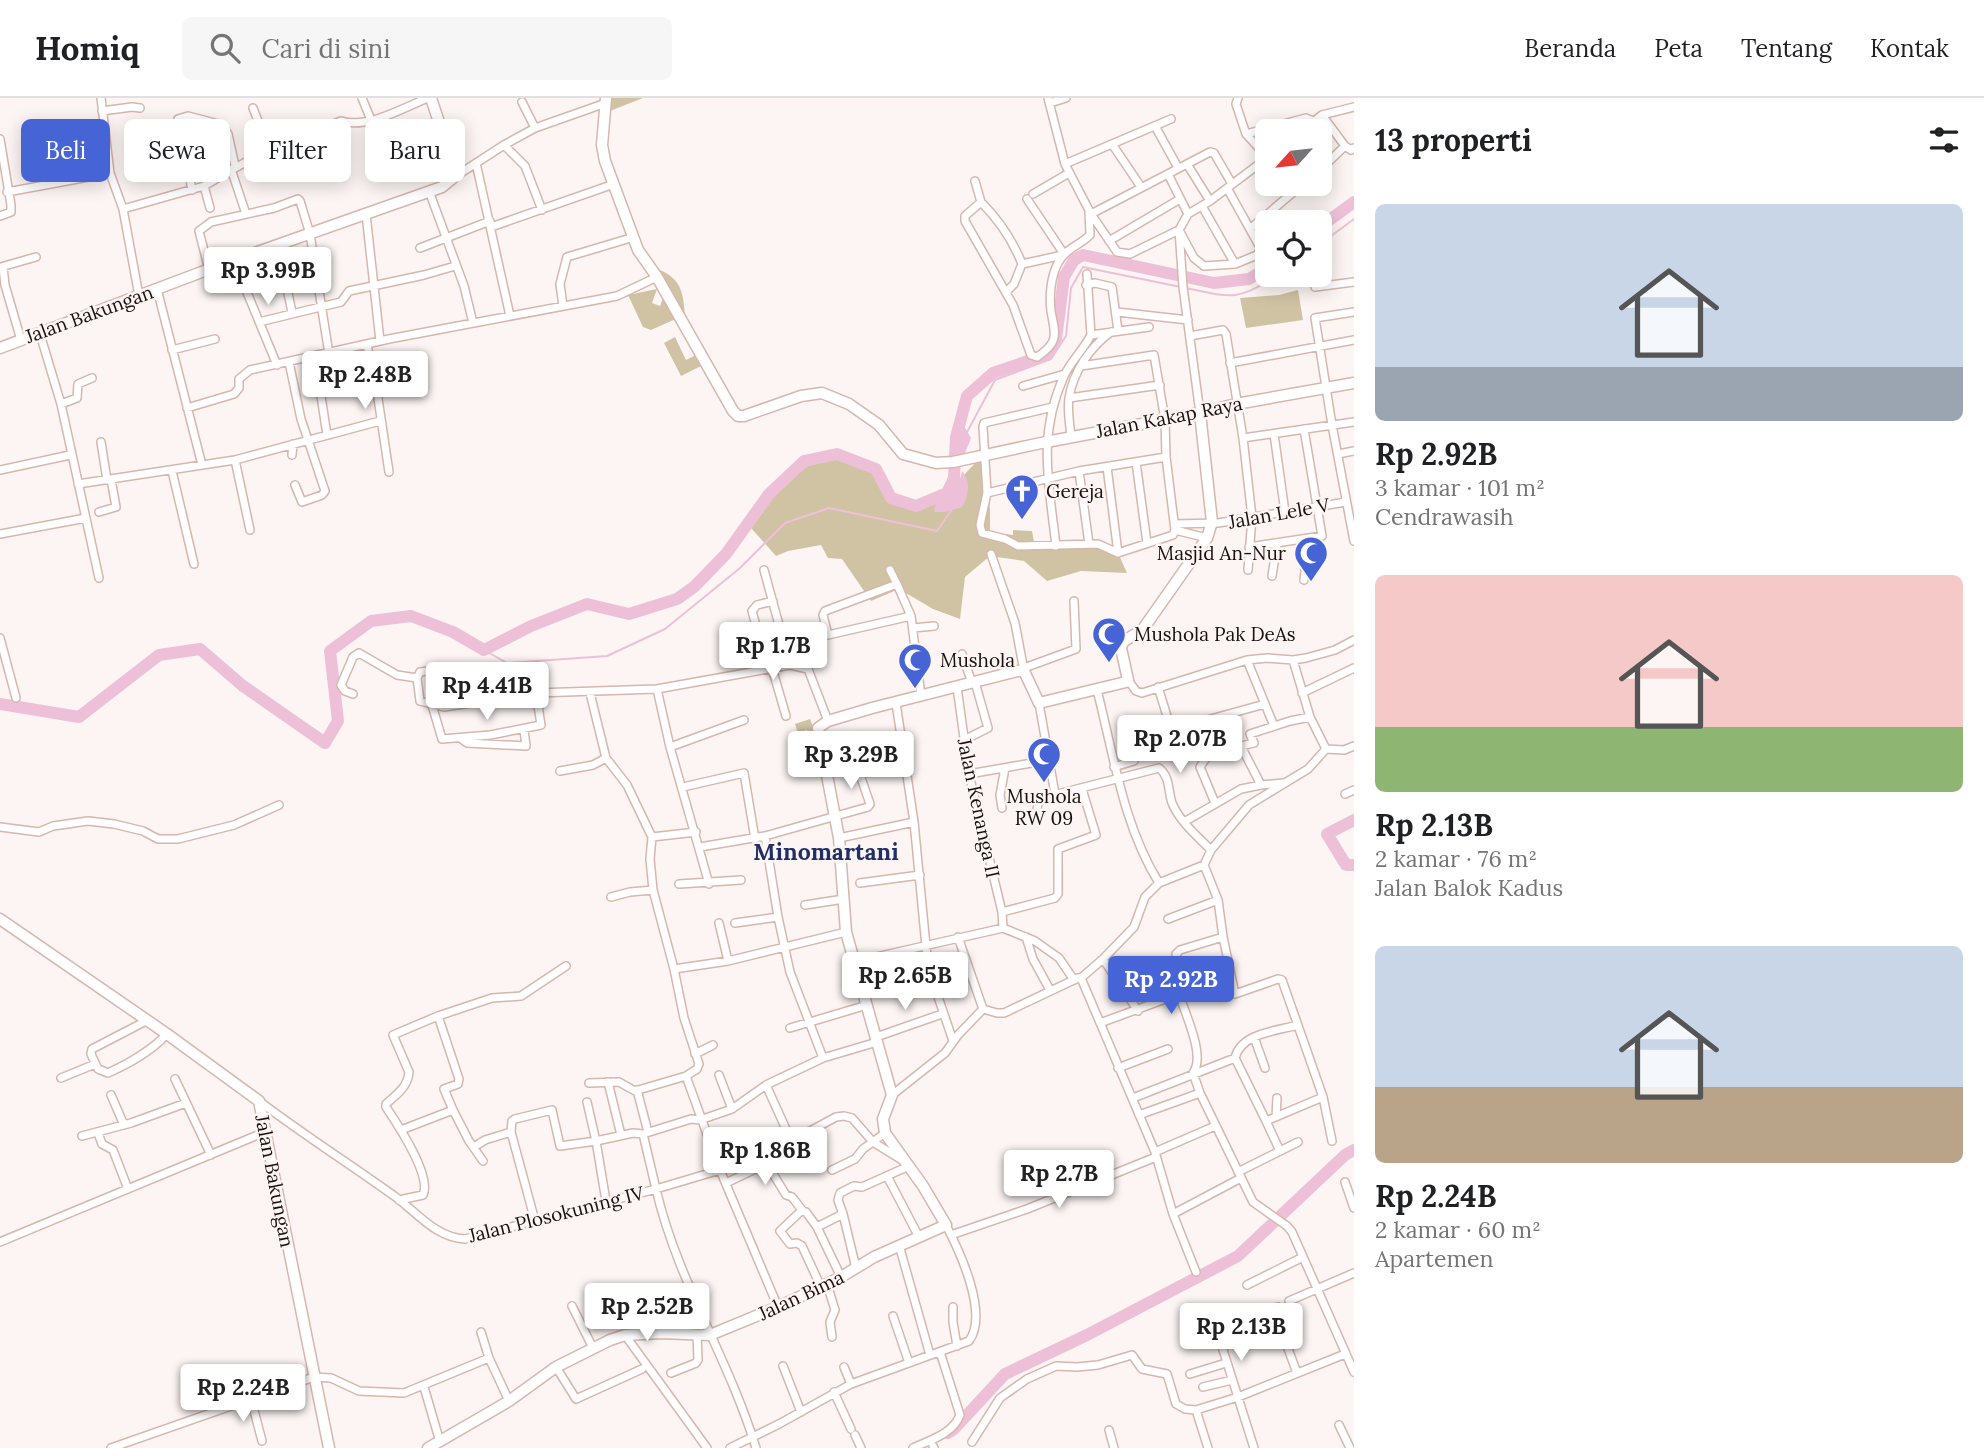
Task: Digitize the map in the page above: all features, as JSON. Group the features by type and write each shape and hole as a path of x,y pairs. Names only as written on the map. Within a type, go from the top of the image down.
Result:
{"street":[{"path":"101,98 103,119"},
{"path":"362,98 371,119"},
{"path":"374,119 430,98 437,119"},
{"path":"1066,98 1049,101 1059,147 1069,173 1090,212 1117,252 1126,255 1179,230"},
{"path":"1238,98 1236,104 1246,134 1255,144"},
{"path":"187,408 233,394 239,388 239,379 246,372 380,341 617,296 657,277 638,250 605,161 602,145 606,101 535,128 465,170"},
{"path":"522,102 535,128"},
{"path":"1318,119 1322,115 1354,107"},
{"path":"102,111 140,108"},
{"path":"253,108 257,119"},
{"path":"1322,115 1345,146 1351,150 1354,148"},
{"path":"192,190 178,119 188,116 222,125 228,134 233,168 246,214"},
{"path":"1065,164 1171,119"},
{"path":"1155,126 1176,164"},
{"path":"1246,134 1255,132"},
{"path":"0,139 2,171 11,212 0,216"},
{"path":"1112,144 1139,184"},
{"path":"503,145 523,163 542,210"},
{"path":"1332,158 1345,146"},
{"path":"1090,212 1212,151 1261,252 1235,264 1204,266 1194,258 1179,230"},
{"path":"123,209 204,186 244,162"},
{"path":"476,163 510,316"},
{"path":"1187,164 1210,201"},
{"path":"1255,167 1188,214 1179,230 1183,287 1212,522 1207,538 1143,629 1123,642 1121,648 1128,680 1139,693 1247,660 1293,660 1335,650 1354,639"},
{"path":"110,173 123,209 139,296"},
{"path":"1063,254 1030,196 1069,173"},
{"path":"1168,174 1188,214"},
{"path":"975,181 981,202 1016,250 1021,264 1014,284 1006,292"},
{"path":"7,192 55,182"},
{"name":"Jalan Bakungan","path":"0,348 442,187 448,182"},
{"path":"420,248 542,210 614,184"},
{"path":"204,186 210,208"},
{"path":"429,191 464,286 473,324"},
{"path":"1251,228 1289,196"},
{"path":"209,270 199,231 211,222 298,199 302,204 310,234 329,354"},
{"path":"1110,241 1180,199"},
{"path":"981,202 964,219 1017,313 1031,355 1037,358 1053,340 1056,327 1050,295 1054,273 1063,254"},
{"path":"1202,206 1235,264"},
{"path":"1021,264 1063,254 1090,235 1090,212"},
{"path":"366,214 380,341"},
{"path":"564,306 560,284 568,257 634,237"},
{"path":"21,340 2,267 36,257"},
{"path":"234,261 277,365"},
{"path":"259,321 341,302 349,291 455,266"},
{"path":"1056,546 1046,442 1053,407 1065,374 1091,335 1087,274"},
{"name":"Jalan Kakap Raya","path":"657,277 738,416 801,396 822,393 849,404 878,425 903,454 923,461 953,462 1236,404 1354,383"},
{"path":"280,281 285,284 292,312"},
{"path":"1315,288 1354,282"},
{"path":"1071,437 1069,398 1081,366 1094,346 1114,332 1117,312 1111,285 1086,285"},
{"path":"157,289 202,464"},
{"path":"1117,312 1188,320"},
{"path":"1354,312 1315,318 1354,541"},
{"path":"1091,335 1149,327"},
{"path":"1190,336 1223,330 1242,438 1252,517 1248,570"},
{"path":"40,334 61,404 99,578"},
{"path":"172,350 215,339"},
{"path":"1230,363 1354,340"},
{"path":"367,345 389,472"},
{"path":"1053,407 984,423 987,493 980,531 1018,546 1098,544 1118,553 1173,535 1175,527 1166,457 1165,420 1154,355 1081,366"},
{"path":"315,357 327,435"},
{"path":"289,362 306,440 325,491 302,502 295,485"},
{"path":"1023,386 1065,374"},
{"path":"61,404 77,398 78,384 92,378"},
{"path":"1069,398 1160,385"},
{"path":"78,484 235,460 380,421"},
{"path":"1242,438 1354,422"},
{"path":"1249,547 1322,537 1304,429"},
{"path":"1274,434 1285,512"},
{"path":"99,512 116,507 101,442"},
{"path":"292,455 293,444"},
{"path":"1338,454 1354,451"},
{"path":"0,470 70,455"},
{"path":"987,493 1079,471 1166,457"},
{"path":"235,460 250,530"},
{"path":"1136,461 1147,543"},
{"path":"1107,467 1118,553"},
{"path":"172,471 194,564"},
{"path":"1079,471 1089,544"},
{"path":"1343,483 1354,481"},
{"name":"Jalan Lele V","path":"1175,527 1218,523 1346,502"},
{"path":"0,534 86,518"},
{"path":"1175,527 1207,538"},
{"path":"1304,580 1309,539"},
{"path":"1272,576 1277,544"},
{"path":"991,554 1015,624 1024,669 1039,703 1055,794"},
{"path":"764,570 790,665"},
{"path":"890,570 911,616 921,696"},
{"path":"828,635 823,615 825,611 897,584"},
{"path":"773,601 757,605 752,611 786,716"},
{"path":"892,1096 846,932 839,838 817,732 820,726 828,721 1024,669 1076,649 1074,601"},
{"path":"784,641 828,635 911,616"},
{"path":"913,628 934,626"},
{"path":"0,639 16,698"},
{"path":"353,694 345,691 341,685 353,657 359,653 397,675 418,678"},
{"path":"962,654 988,728 964,740"},
{"path":"1247,660 1274,726"},
{"path":"1293,660 1310,717 1326,749"},
{"path":"465,673 448,668 421,672 418,678 420,701 444,707 536,693 657,689 790,665 808,669 828,721"},
{"path":"1302,693 1354,668"},
{"path":"1039,703 1123,684 1128,680"},
{"name":"Jalan Kenanga II","path":"957,687 969,774 1002,912 1003,928"},
{"path":"1158,687 1171,730"},
{"path":"657,689 670,747 709,884"},
{"path":"1097,690 1114,767 1132,830 1159,883"},
{"path":"432,705 439,737 460,738 540,726 542,722 536,693"},
{"path":"589,1083 619,1082 631,1090 637,1090 686,1076 697,1069 699,1064 684,1018 653,890 650,859 652,837 627,785 606,758 590,693"},
{"path":"896,703 914,822 928,943 928,967 953,1041"},
{"path":"1156,734 1265,704"},
{"path":"1215,803 1201,772 1203,761 1235,744 1241,746 1254,743 1250,734 1310,717"},
{"path":"670,747 744,720"},
{"path":"460,738 467,743 526,746 524,730"},
{"path":"1241,746 1261,785"},
{"path":"1326,749 1343,750 1354,746"},
{"path":"700,847 755,839 870,806 855,760 902,748"},
{"path":"983,1009 1004,1013 1078,978 1103,959 1134,927 1145,897 1159,883 1204,865 1211,850 1249,805 1308,769 1326,749"},
{"path":"560,771 593,765 606,758"},
{"path":"969,774 1049,760"},
{"path":"1114,767 1134,761"},
{"path":"1002,808 1000,795 1005,768"},
{"path":"1037,809 1040,800 1055,794 1157,768 1162,770 1167,778 1173,806 1184,822 1211,850"},
{"path":"682,787 744,773 755,839"},
{"path":"1184,822 1241,789 1285,783"},
{"path":"1002,912 1055,898 1058,894 1058,849 1096,835 1082,789"},
{"path":"1345,794 1354,790"},
{"path":"0,827 39,832 53,826 88,821 143,831 158,839 178,839 234,825 279,805"},
{"path":"839,838 914,822"},
{"path":"652,837 696,832"},
{"path":"765,836 790,972 823,1058"},
{"path":"1204,865 1218,900 1235,994 1280,979 1323,1097 1332,1140"},
{"path":"860,883 920,875"},
{"path":"679,884 741,880"},
{"path":"611,897 653,890"},
{"path":"805,905 844,898"},
{"path":"1168,919 1218,900"},
{"path":"735,923 778,917"},
{"name":"Jalan Bakungan","path":"0,919 259,1101 329,1448"},
{"path":"719,923 729,961"},
{"path":"854,962 1003,928 1026,937 1059,958 1081,981 1133,1098 1196,1272"},
{"path":"674,969 785,949 846,932"},
{"path":"958,937 983,1009"},
{"path":"1026,937 1033,959 1050,990"},
{"path":"1100,1024 1179,994 1184,987 1176,954 1180,950 1223,937"},
{"path":"1103,959 1138,1011"},
{"path":"399,1200 423,1195 426,1182 386,1105 403,1088 409,1072 393,1035 492,998 521,996 566,966"},
{"path":"1179,994 1196,1046 1198,1062 1193,1073 1215,1126 1253,1202 1287,1226 1354,1372"},
{"path":"790,1028 867,1005"},
{"path":"832,1170 856,1158 877,1139 892,1096 945,1053 983,1009"},
{"path":"535,1221 511,1132 510,1126 515,1119 552,1110 560,1146 646,1133 691,1119 701,1120 732,1109 766,1085 823,1058 942,1014"},
{"path":"438,1016 459,1079 458,1083 444,1089 482,1161"},
{"path":"146,1021 92,1049 91,1054 100,1070 108,1073 143,1055 167,1034"},
{"path":"1280,1151 1235,1058 1238,1048 1246,1040 1298,1025"},
{"path":"1254,1037 1265,1068"},
{"path":"695,1054 713,1045"},
{"path":"1118,1068 1168,1049"},
{"path":"1133,1098 1235,1058"},
{"path":"61,1078 95,1064"},
{"path":"719,1074 732,1109"},
{"path":"686,1076 720,1170 778,1307"},
{"path":"175,1079 211,1155"},
{"path":"608,1082 621,1135"},
{"path":"730,1448 851,1384 957,1346 969,1341 975,1333 971,1285 948,1230 908,1164 852,1118 844,1116 836,1117 799,1137 790,1138 766,1085"},
{"path":"637,1090 656,1189 720,1170"},
{"path":"1139,1115 1200,1093"},
{"path":"111,1095 124,1125"},
{"path":"1266,1121 1323,1097"},
{"path":"1276,1116 1278,1098"},
{"name":"Jalan Plosokuning IV","path":"259,1101 399,1200 429,1226 453,1239 465,1239 656,1189 681,1267 756,1448"},
{"path":"587,1102 606,1201"},
{"path":"82,1136 124,1125 186,1103"},
{"path":"401,1130 453,1110"},
{"path":"263,1121 275,1113"},
{"path":"948,1230 1027,1209 1215,1126"},
{"path":"98,1132 102,1144 113,1150 128,1189"},
{"path":"0,1242 265,1132"},
{"path":"474,1147 485,1140 511,1132"},
{"path":"726,1183 797,1149 799,1137"},
{"path":"1174,1214 1298,1142"},
{"path":"767,1164 786,1195 792,1197 817,1227 841,1277"},
{"path":"856,1268 838,1200 839,1193 853,1186 862,1187 908,1164"},
{"path":"887,1176 919,1237"},
{"path":"1345,1182 1354,1208"},
{"path":"802,1210 780,1231 791,1244 803,1246 824,1285 835,1310 830,1322 832,1337"},
{"path":"817,1227 843,1214"},
{"name":"Jalan Bima","path":"428,1448 443,1443 556,1367 593,1348 625,1335 710,1335 841,1277 899,1245 948,1230"},
{"path":"899,1245 930,1356"},
{"path":"1247,1285 1303,1257"},
{"path":"1289,1301 1354,1273"},
{"path":"572,1306 593,1348"},
{"path":"953,1307 957,1346"},
{"path":"1278,1307 1279,1327 1297,1373"},
{"path":"893,1316 909,1363"},
{"path":"481,1332 489,1358 509,1401"},
{"path":"671,1373 696,1363 697,1334"},
{"path":"625,1335 707,1448"},
{"path":"1219,1337 1254,1448"},
{"path":"913,1448 948,1431 957,1423 960,1415 940,1352"},
{"path":"972,1442 1000,1398 1027,1379 1056,1366 1098,1365 1127,1355 1134,1356 1142,1369 1167,1374 1176,1404 1185,1409 1196,1410 1238,1398 1345,1354"},
{"path":"111,1448 314,1377 331,1378 359,1391 404,1393 489,1358"},
{"path":"1190,1374 1226,1363"},
{"path":"783,1366 801,1412"},
{"path":"556,1367 576,1399 642,1369"},
{"path":"844,1367 851,1384"},
{"path":"1203,1387 1232,1380"},
{"path":"424,1387 443,1443"},
{"path":"834,1392 861,1448"},
{"path":"251,1399 262,1441"},
{"path":"1196,1410 1208,1448"},
{"path":"1339,1425 1350,1448"},
{"path":"1109,1430 1114,1448"}],"shaded area":[{"path":"611,98 643,98 610,111"},
{"path":"657,269 677,283 684,304 685,321 662,284"},
{"path":"657,289 652,303 660,306 665,293 678,318 651,330 643,327 628,295"},
{"path":"1298,290 1303,320 1246,328 1240,298 1279,295"},
{"path":"675,337 686,360 696,355 701,366 681,376 664,343"},
{"path":"959,423 971,438 963,458 956,437"},
{"path":"984,454 990,532 1013,535 1013,530 1032,531 1034,542 1098,543 1118,553 1127,573 1081,571 1047,581 1024,561 990,556 965,577 960,619 933,609 899,589 871,601 842,559 828,558 821,545 776,556 751,528 787,482 798,472 823,459 842,457 875,470 890,500 919,509 950,497 960,479"},
{"path":"962,471 967,479 968,489 962,507 934,512 936,503 946,498 956,487"},
{"path":"810,719 818,741 812,743 807,730 798,733 795,724"}],"waterway":[{"path":"1332,218 1354,202"},
{"path":"1332,235 1354,219"},
{"path":"0,704 79,717 159,655 200,649 243,686 325,743 338,721 330,651 371,621 411,616 453,632 484,650 531,626 587,604 629,614 677,599 694,587 726,554 769,494 804,461 837,454 876,469 891,498 916,506 947,493 954,478 956,437 967,396 993,373 1046,355 1056,339 1064,277 1074,260 1083,255 1214,283 1249,279 1255,275"},
{"path":"966,434 995,380 1051,359 1066,336 1071,288 1083,267 1181,287"},
{"path":"1186,288 1233,295 1258,287"},
{"path":"484,650 507,663 607,656 665,629 740,568 785,523 829,508 937,531 952,509"},
{"path":"1354,820 1327,834 1346,865 1354,865"},
{"path":"948,1433 1005,1374 1087,1335 1238,1256 1345,1155 1354,1150"}],"place":[{"name":"Gereja","path":"1022,521"},
{"name":"Masjid An-Nur","path":"1311,583"},
{"name":"Mushola Pak DeAs","path":"1109,664"},
{"name":"Mushola","path":"915,690"},
{"name":"Mushola RW 09","path":"1044,784"}],"district":[{"name":"Minomartani","path":"826,851"}]}
